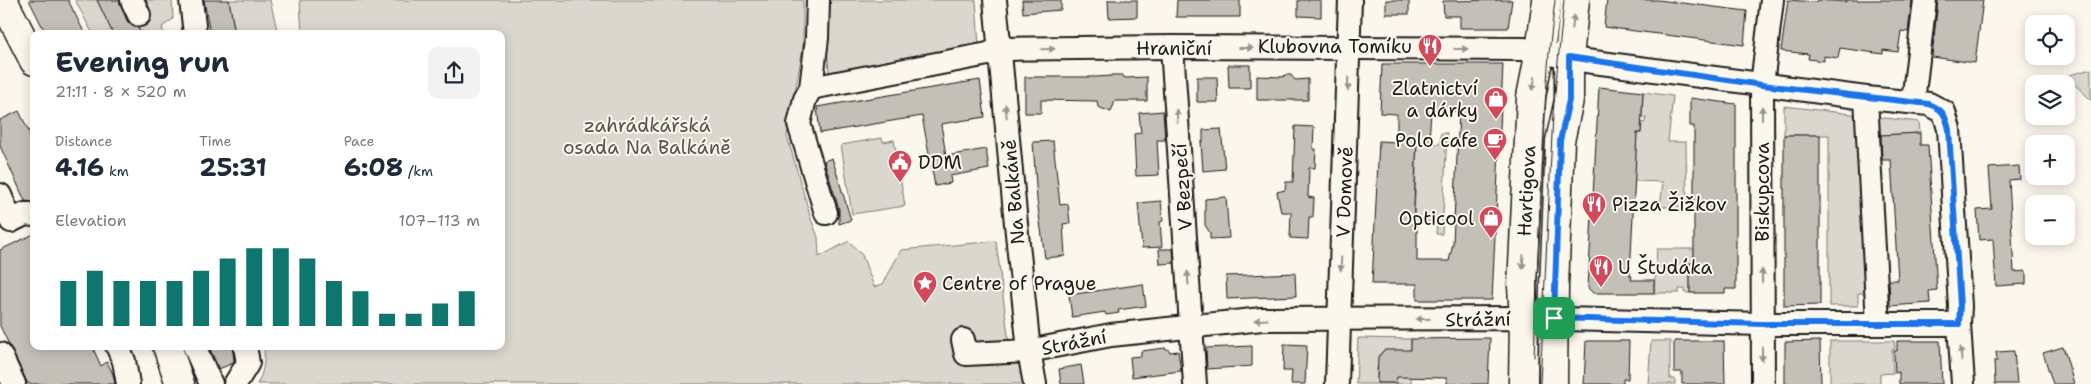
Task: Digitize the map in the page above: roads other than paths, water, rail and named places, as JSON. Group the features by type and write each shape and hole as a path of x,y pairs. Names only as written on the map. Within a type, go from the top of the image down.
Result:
{"main road":[{"path":"3,0 30,53"},
{"name":"Hartigova","path":"1523,384 1524,318 1522,286 1531,97 1547,0"},
{"name":"Hartigova","path":"1553,384 1560,141 1569,100 1569,57 1575,0"},
{"path":"168,350 180,384"}],"street":[{"path":"191,0 195,30"},
{"path":"818,0 817,38 811,88 805,99 799,124 826,213"},
{"name":"Na Balkáně","path":"995,0 1029,351 1035,384"},
{"name":"V Domově","path":"1337,384 1350,48 1350,0"},
{"name":"Biskupcova","path":"1763,384 1762,85 1772,0"},
{"path":"1913,102 1925,0"},
{"name":"Hraniční","path":"811,88 988,54 999,49 1172,47 1524,49 1762,85 1929,104 1938,107 1944,112 1947,120 1960,306 1959,324 1963,384"},
{"name":"V Bezpečí","path":"1172,47 1195,384"},
{"path":"1866,98 1878,324"},
{"path":"0,195 6,223 25,214 30,215"},
{"name":"Strážní","path":"964,340 966,354 1029,351 1111,335 1262,319 1554,318 1762,324 1959,324"},
{"path":"119,350 124,361 128,384"},
{"path":"196,350 210,384"},
{"path":"236,384 248,363 246,350"},
{"path":"0,354 14,384"}],"tram line":[{"path":"1544,124 1555,0"},
{"path":"1540,384 1553,113 1564,0"},
{"path":"1534,357 1540,209"}],"place":[{"name":"Klubovna Tomíku","path":"1430,67"},
{"name":"Zlatnictví a dárky","path":"1496,120"},
{"name":"Polo cafe","path":"1495,161"},
{"name":"DDM","path":"900,183"},
{"name":"Pizza Žižkov","path":"1594,225"},
{"name":"Opticool","path":"1491,239"},
{"name":"U Študáka","path":"1601,288"},
{"name":"Centre of Prague","path":"925,304"}],"park label":[{"name":"zahrádkářská osada Na Balkáně","path":"647,136"}]}
